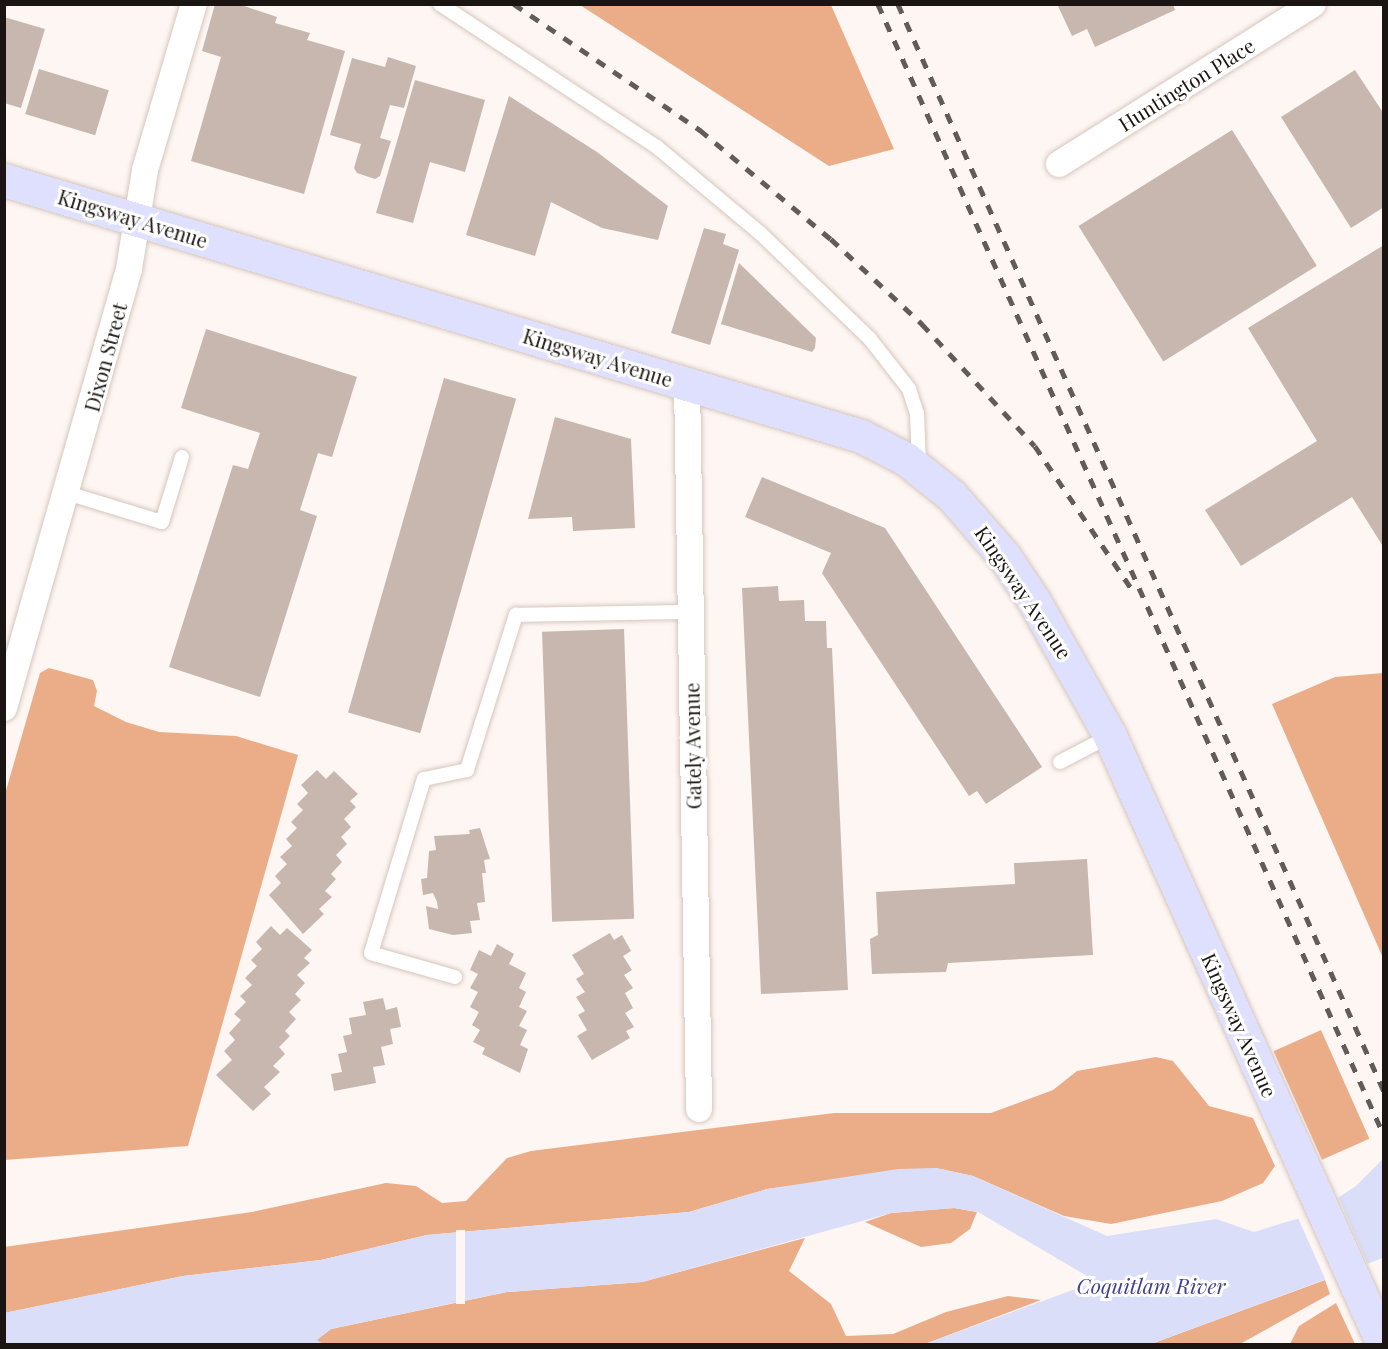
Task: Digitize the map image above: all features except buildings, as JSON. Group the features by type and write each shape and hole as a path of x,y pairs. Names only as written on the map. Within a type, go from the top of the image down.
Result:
{"main road":[{"name":"Kingsway Avenue","path":"4,180 861,436 919,468 971,514 1004,556 1076,670 1110,736 1383,1344"}],"street":[{"name":"Dixon Street","path":"4,708 67,494 129,269 145,170 194,4"},
{"name":"Huntington Place","path":"1059,164 1313,4"},
{"name":"Gately Avenue","path":"687,384 699,1109"}],"lane":[{"path":"440,4 657,147 760,233 870,339 909,389 917,413 919,468"},
{"path":"67,494 162,522 182,458"},
{"path":"454,977 371,953 424,779 467,770 516,615 690,612"},
{"path":"1060,762 1110,736"}],"shaded area":[{"path":"580,5 831,5 894,149 829,166"},
{"path":"49,668 93,680 97,691 94,706 126,722 159,732 236,736 298,755 188,1146 5,1160 5,794 40,673"},
{"path":"1384,673 1383,958 1272,704 1335,677"},
{"path":"1321,1030 1369,1139 1322,1160 1273,1051"},
{"path":"1156,1057 1173,1061 1209,1106 1253,1118 1275,1166 1263,1183 1222,1201 1111,1224 1064,1216 973,1176 936,1168 767,1189 689,1212 427,1235 321,1260 183,1276 5,1313 4,1247 252,1212 386,1183 416,1186 442,1203 466,1201 507,1158 531,1151 834,1113 991,1113 1053,1090 1077,1071"},
{"path":"954,1208 977,1212 970,1229 951,1243 921,1247 865,1222 891,1213"},
{"path":"805,1238 789,1271 831,1304 846,1336 893,1334 946,1312 1008,1296 1041,1300 925,1344 323,1344 316,1340 331,1329 507,1292 642,1282"},
{"path":"1325,1280 1330,1294 1240,1344 1151,1344"},
{"path":"1336,1303 1355,1344 1290,1344 1299,1326"}],"water":[{"name":"Coquitlam River","path":"1383,1159 1383,1258 1151,1344 925,1344 1089,1284 1087,1276 978,1212 954,1208 891,1213 642,1282 507,1292 331,1329 317,1340 322,1344 5,1344 4,1313 183,1276 321,1260 427,1235 689,1212 767,1189 898,1169 936,1168 973,1176 1107,1236 1216,1219 1254,1232 1313,1214 1356,1186"}],"pier":[{"path":"1337,1195 1369,1267 1328,1285 1296,1213"},
{"path":"456,1230 465,1230 465,1304 456,1304"}],"railway":[{"path":"514,4 700,130 831,239 922,324 1035,446 1131,588"},
{"path":"878,4 1384,1135"},
{"path":"898,4 1384,1091"}]}
